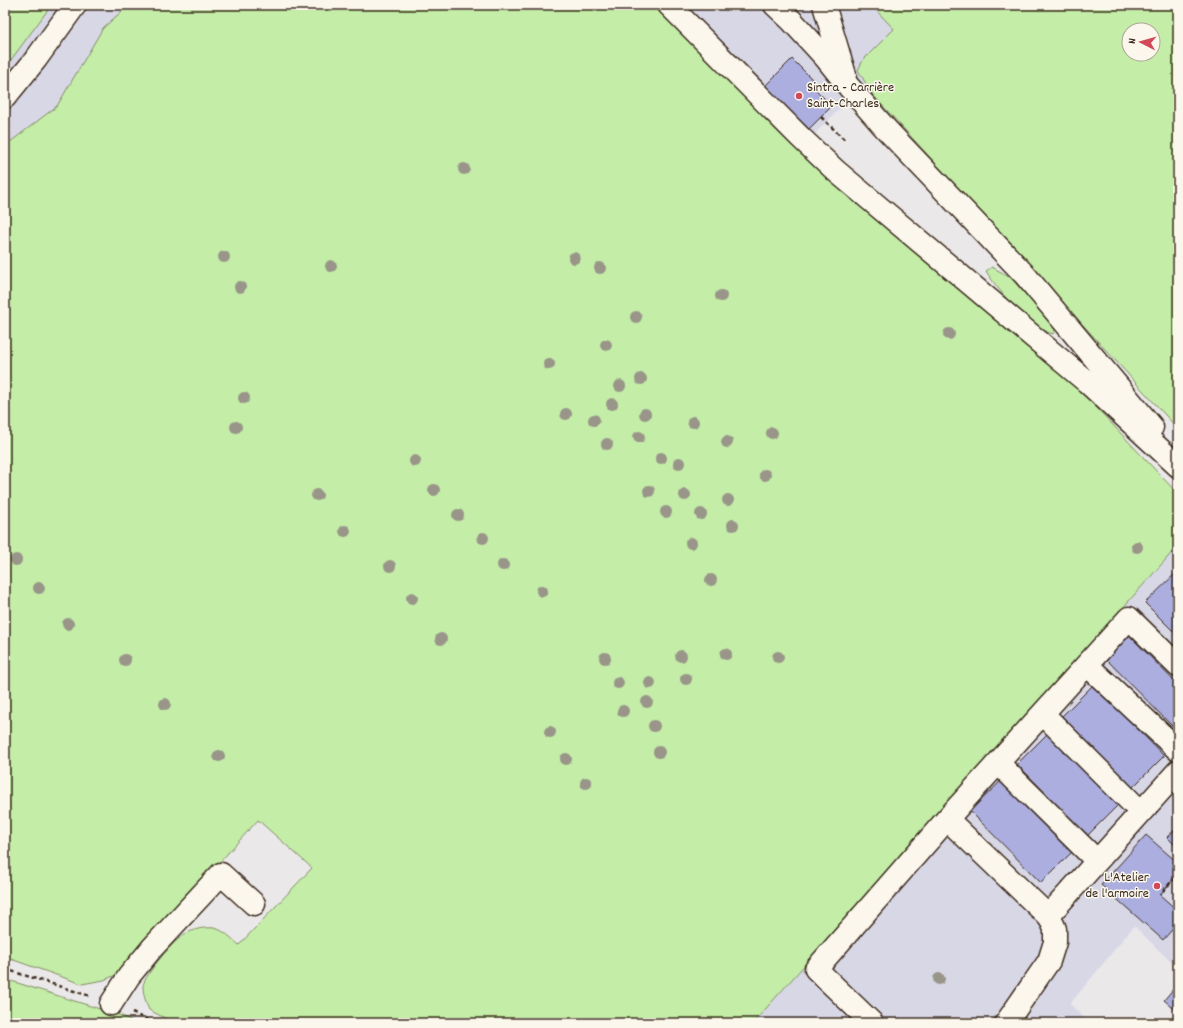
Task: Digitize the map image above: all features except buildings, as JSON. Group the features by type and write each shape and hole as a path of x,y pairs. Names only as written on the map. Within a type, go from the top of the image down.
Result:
{"lane":[{"path":"5,98 36,59 75,5"},
{"path":"669,5 800,137 836,171 1087,382 1178,466"},
{"path":"774,5 792,21 825,57 886,129 1025,275 1178,458"},
{"path":"824,5 849,87"},
{"path":"872,1023 816,969 947,819 1129,618 1178,666"},
{"path":"1087,665 1178,750"},
{"path":"1042,714 1141,812"},
{"path":"998,763 1097,861"},
{"path":"1048,916 1177,774"},
{"path":"947,819 1048,916 1055,929 1055,942 1049,961 1006,1023"},
{"path":"111,1004 129,976 144,958 221,874 254,904"}],"path":[{"path":"821,117 845,140"},
{"path":"1163,892 1174,879"},
{"path":"5,969 111,1004 155,1023"}],"shaded area":[{"path":"5,5 205,5 5,174"},
{"path":"661,5 941,5 802,147"},
{"path":"1176,548 1178,550 1178,954 1171,962 1134,926 1070,1004 1089,1023 753,1023"}],"green space":[{"path":"5,5 48,5 50,7 5,68"},
{"path":"129,5 660,5 1061,370 1178,494 1178,550 1176,548 753,1023 175,1023 149,1010 143,989 145,981 154,966 168,950 180,937 185,934 206,928 214,928 221,931 239,945 312,868 258,820 118,974 104,980 82,984 5,957 5,146 57,106 103,28"},
{"path":"871,5 1178,5 1178,429 872,94 858,70 863,60 894,29"},
{"path":"992,267 1010,277 1052,324 1055,330 1053,334 1034,324 1015,308 986,271"},
{"path":"5,979 122,1016 136,1023 5,1023"}],"place":[{"name":"Sintra - Carrière Saint-Charles","path":"799,96"},
{"name":"L'Atelier de l'armoire","path":"1157,886"}]}
